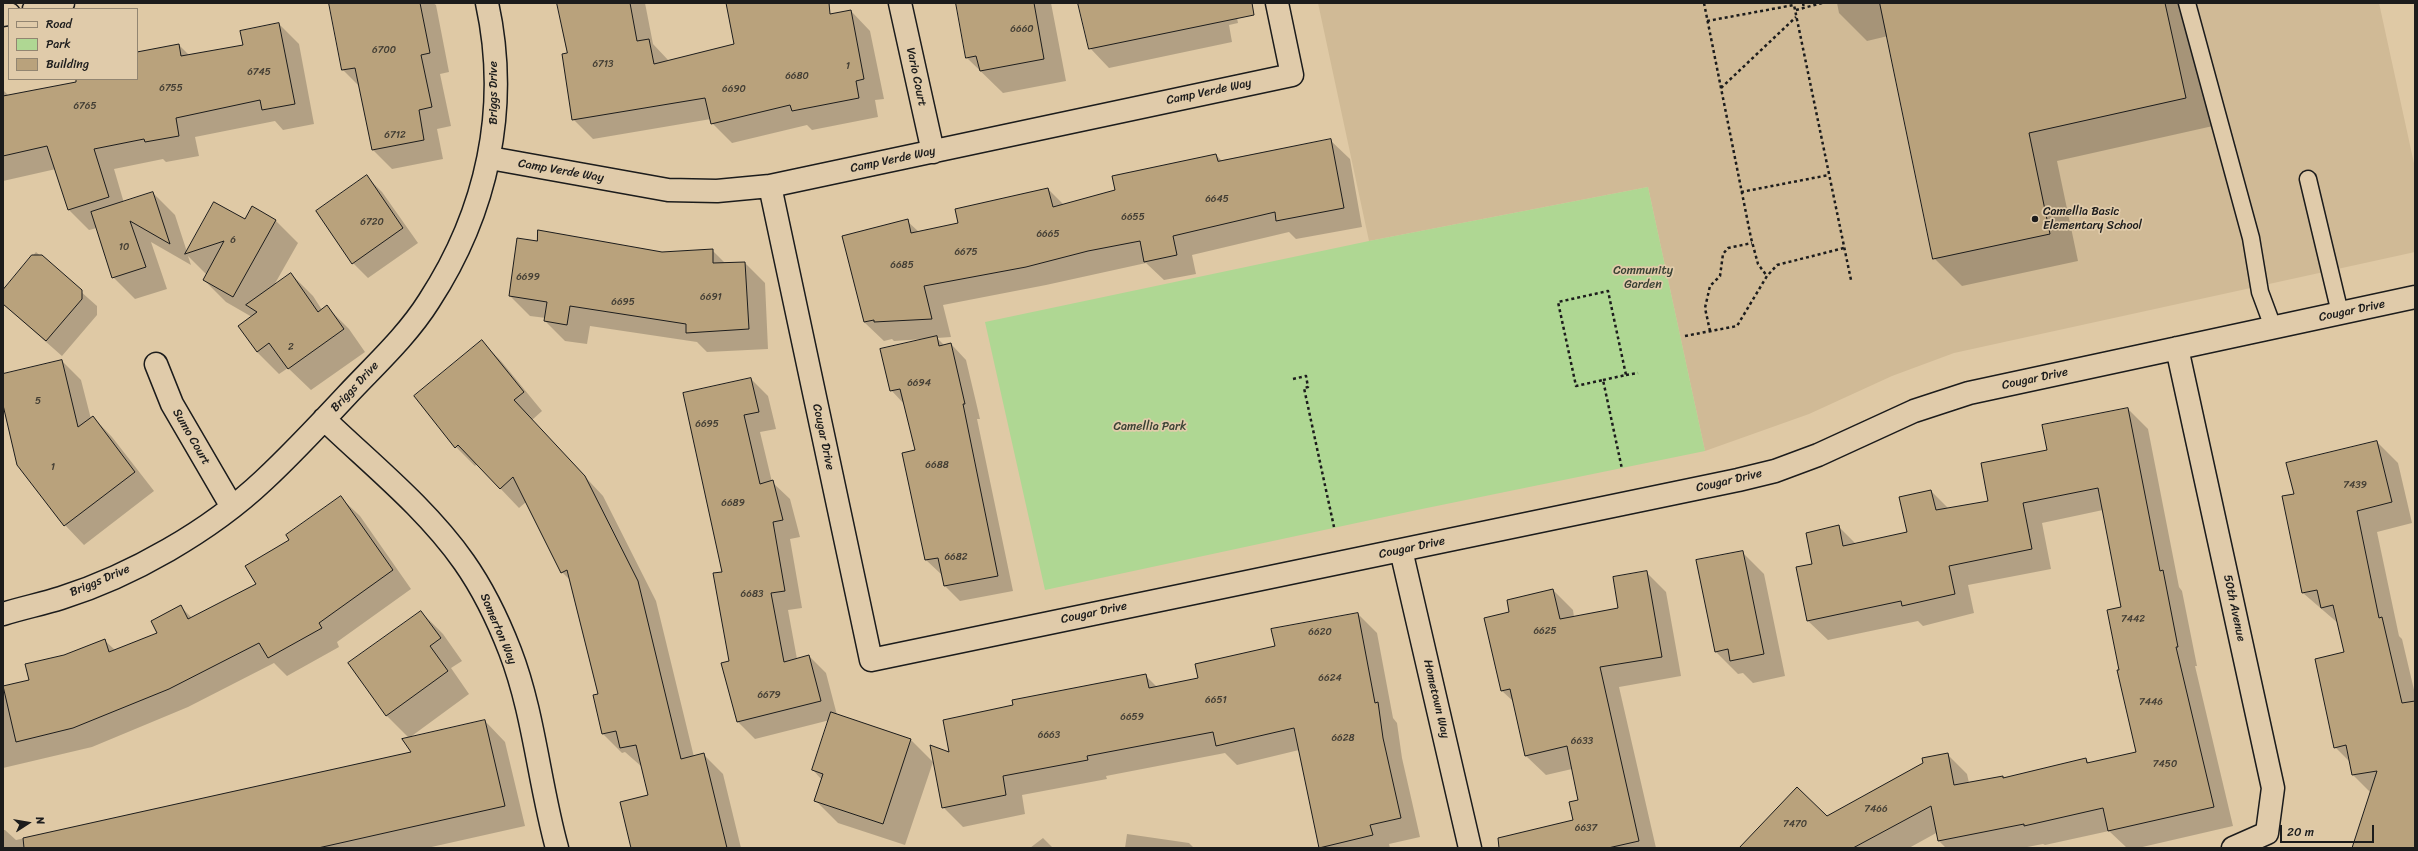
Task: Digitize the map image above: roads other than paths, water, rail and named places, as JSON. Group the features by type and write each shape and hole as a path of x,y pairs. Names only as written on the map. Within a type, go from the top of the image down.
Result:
{"street":[{"path":"39,8 63,3"},
{"name":"Briggs Drive","path":"3,614 62,597 109,579 173,547 232,507 263,481 324,419 395,344 428,303 458,252 478,203 490,158 494,133 497,81 492,28 487,3"},
{"name":"Vario Court","path":"900,3 932,152"},
{"name":"Camp Verde Way","path":"490,158 668,190 717,191 770,186 1292,75 1277,3"},
{"name":"Cougar Drive","path":"770,186 870,660 1775,471 1818,455 1914,412 1969,393 2415,297"},
{"name":"50th Avenue","path":"2177,348 2273,788 2267,833 2234,848"},
{"name":"Sumo Court","path":"156,364 172,404 232,507"},
{"name":"Somerton Way","path":"324,419 432,523 464,562 490,605 510,652 523,694 557,848"},
{"name":"Hometown Way","path":"1401,550 1470,848"}],"lane":[{"path":"2187,3 2251,238 2260,292 2272,327"},
{"path":"2308,179 2340,313"}],"place":[{"name":"Camellia Basic Elementary School","path":"2035,219"}],"park label":[{"name":"Community Garden","path":"1643,278"},
{"name":"Camellia Park","path":"1150,427"}]}
